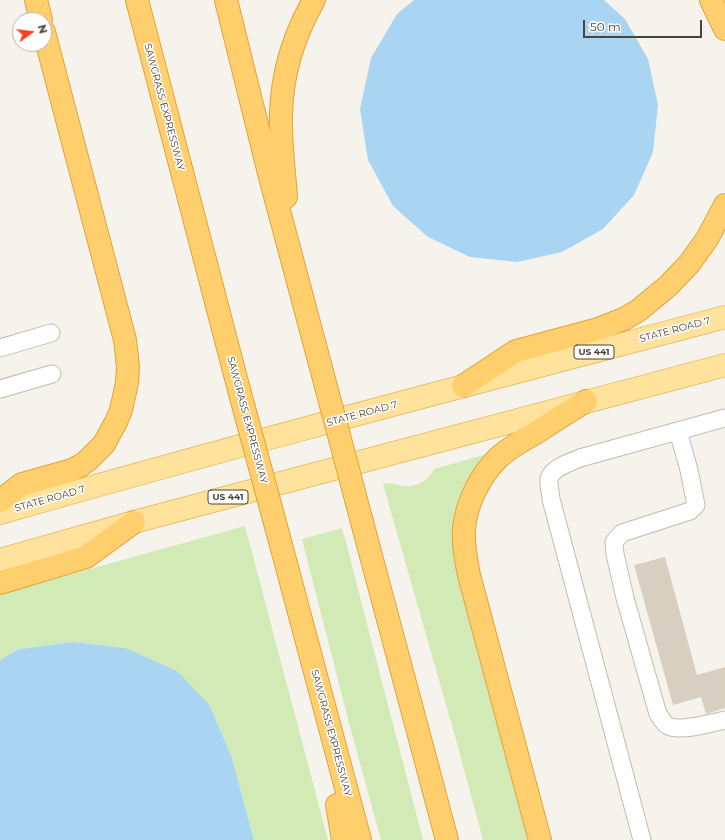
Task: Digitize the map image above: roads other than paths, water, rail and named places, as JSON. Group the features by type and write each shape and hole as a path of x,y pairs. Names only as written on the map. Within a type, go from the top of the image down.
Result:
{"highway":[{"path":"36,0 39,12"},
{"name":"SAWGRASS EXPRESSWAY","path":"137,0 238,386 360,840"},
{"path":"226,0 291,256 447,840"},
{"path":"291,256 281,131 282,96 285,76 295,42 301,25 314,0"},
{"path":"711,0 725,29"},
{"path":"0,501 22,484 72,470 88,460 104,444 116,422 121,410 127,383 128,367 125,340 49,52"},
{"path":"463,386 516,351 598,329 624,319 639,310 668,286 689,264 707,239 725,205"},
{"path":"540,840 469,575 464,550 464,528 470,505 480,482 498,459 515,445 586,401"},
{"path":"0,583 86,557 134,522"},
{"path":"317,679 343,840"}],"main road":[{"name":"STATE ROAD 7","path":"0,513 129,476 725,317"},
{"name":"US 441","path":"0,560 134,522 725,365"}],"street":[{"path":"0,348 51,333"},
{"path":"0,390 52,374"},
{"path":"642,840 551,499 549,480 554,471 580,458 725,418"},
{"path":"678,431 690,470 696,505 690,511 622,533 614,542 615,554 625,598 658,714 667,726 674,728 699,726 725,720"}],"water":[{"path":"414,0 604,0 625,19 648,59 658,105 653,152 634,195 603,229 562,252 517,262 470,257 428,237 393,206 368,160 360,109 371,58 397,14"},
{"path":"74,642 125,648 177,671 210,706 232,758 254,840 0,840 0,660 19,649"}]}
